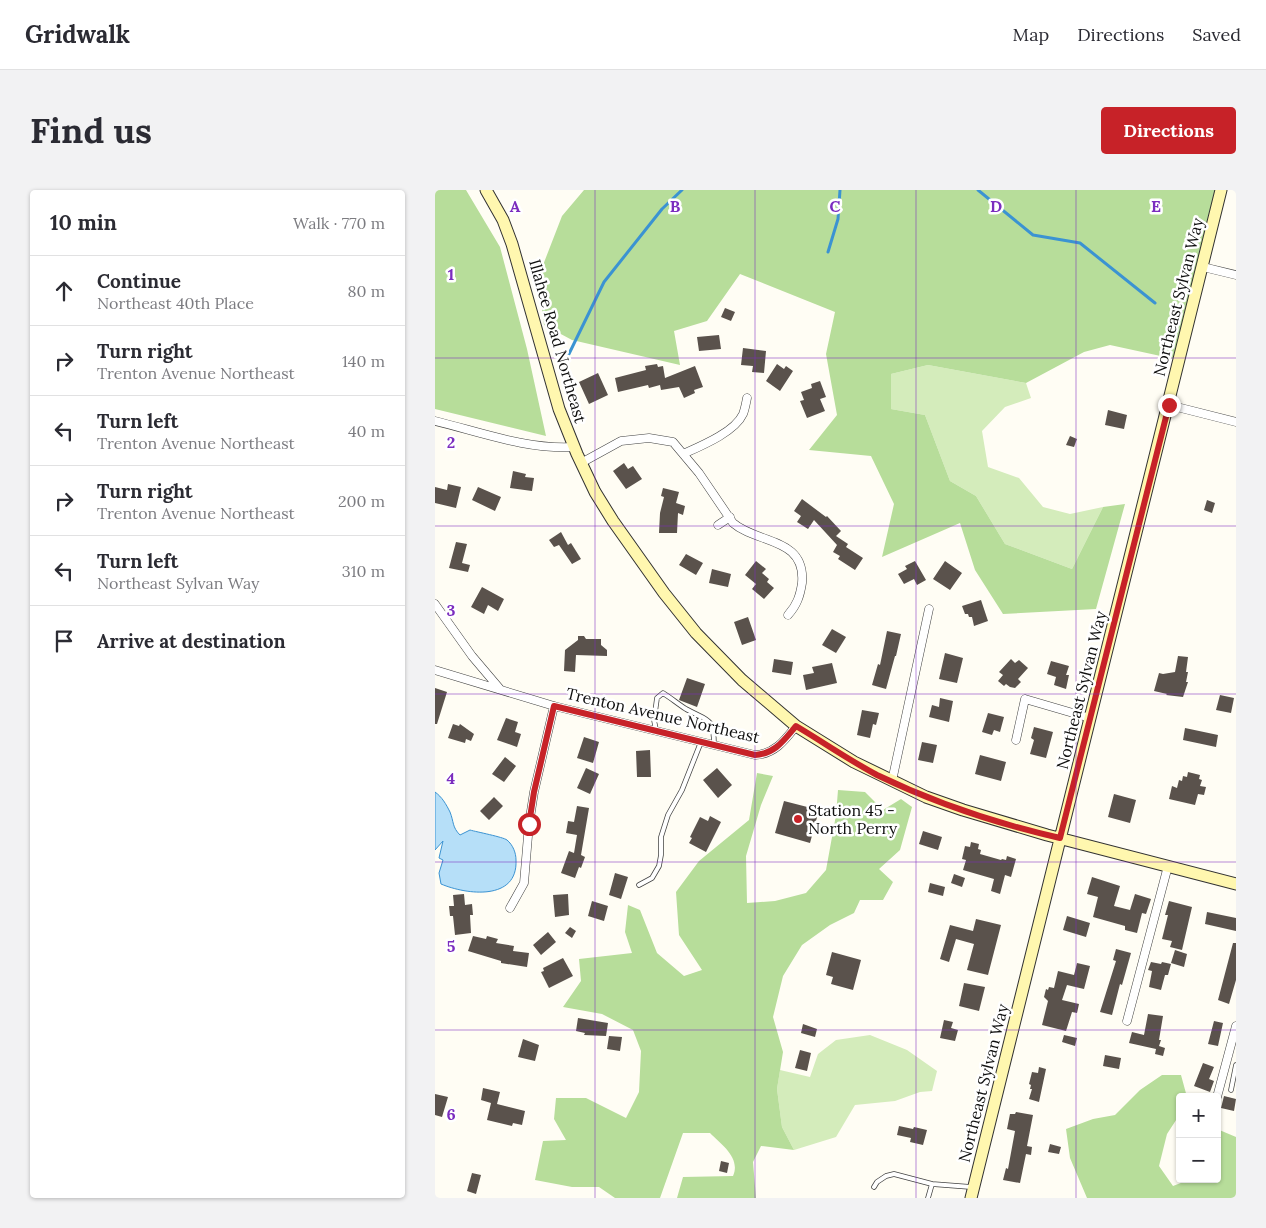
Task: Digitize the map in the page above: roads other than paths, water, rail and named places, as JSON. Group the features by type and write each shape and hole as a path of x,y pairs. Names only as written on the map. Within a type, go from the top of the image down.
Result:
{"main road":[{"name":"Illahee Road Northeast","path":"486,190 503,220 512,244 559,409 595,492 650,575 696,633 742,680 796,726"},
{"name":"Northeast Sylvan Way","path":"972,1193 1221,190"},
{"path":"796,726 854,762 926,797 963,810 1060,838 1236,884"}],"street":[{"path":"1203,267 1236,276"},
{"path":"683,454 734,426 743,415 747,398"},
{"path":"1169,405 1236,422"},
{"path":"435,421 529,446 574,447"},
{"path":"581,463 621,441 636,438 663,439 673,442 699,473 738,527 780,544 791,552 799,562 802,575 801,590 797,605 788,614"},
{"path":"718,525 729,517"},
{"path":"435,604 471,656 500,689"},
{"path":"892,781 929,609"},
{"name":"Trenton Avenue Northeast","path":"435,670 554,706 755,755 766,754 777,748 796,726"},
{"path":"1016,740 1025,699 1090,718"},
{"path":"510,908 524,883 534,792 554,706"},
{"path":"1127,1021 1168,866"},
{"path":"1218,1093 1236,1026"}],"lane":[{"path":"656,731 653,720 657,698 663,693 708,719 714,732 714,745"},
{"path":"639,885 652,878 659,866 661,837 668,815 682,790 701,742"},
{"path":"1231,1090 1236,1065"},
{"path":"874,1187 882,1179 894,1174 972,1193"},
{"path":"928,1198 932,1184"}],"water":[{"path":"435,792 447,806 454,827 460,835 470,830 505,839 511,844 516,860 514,873 509,883 500,889 477,892 464,891 441,884 439,873 443,860 439,858 443,841 435,850"}],"waterway":[{"path":"565,362 604,282 662,209 682,190"},
{"path":"828,252 838,219 840,190"},
{"path":"978,190 1033,235 1080,243 1155,303"}],"place":[{"name":"Station 45 - North Perry","path":"798,819"}]}
